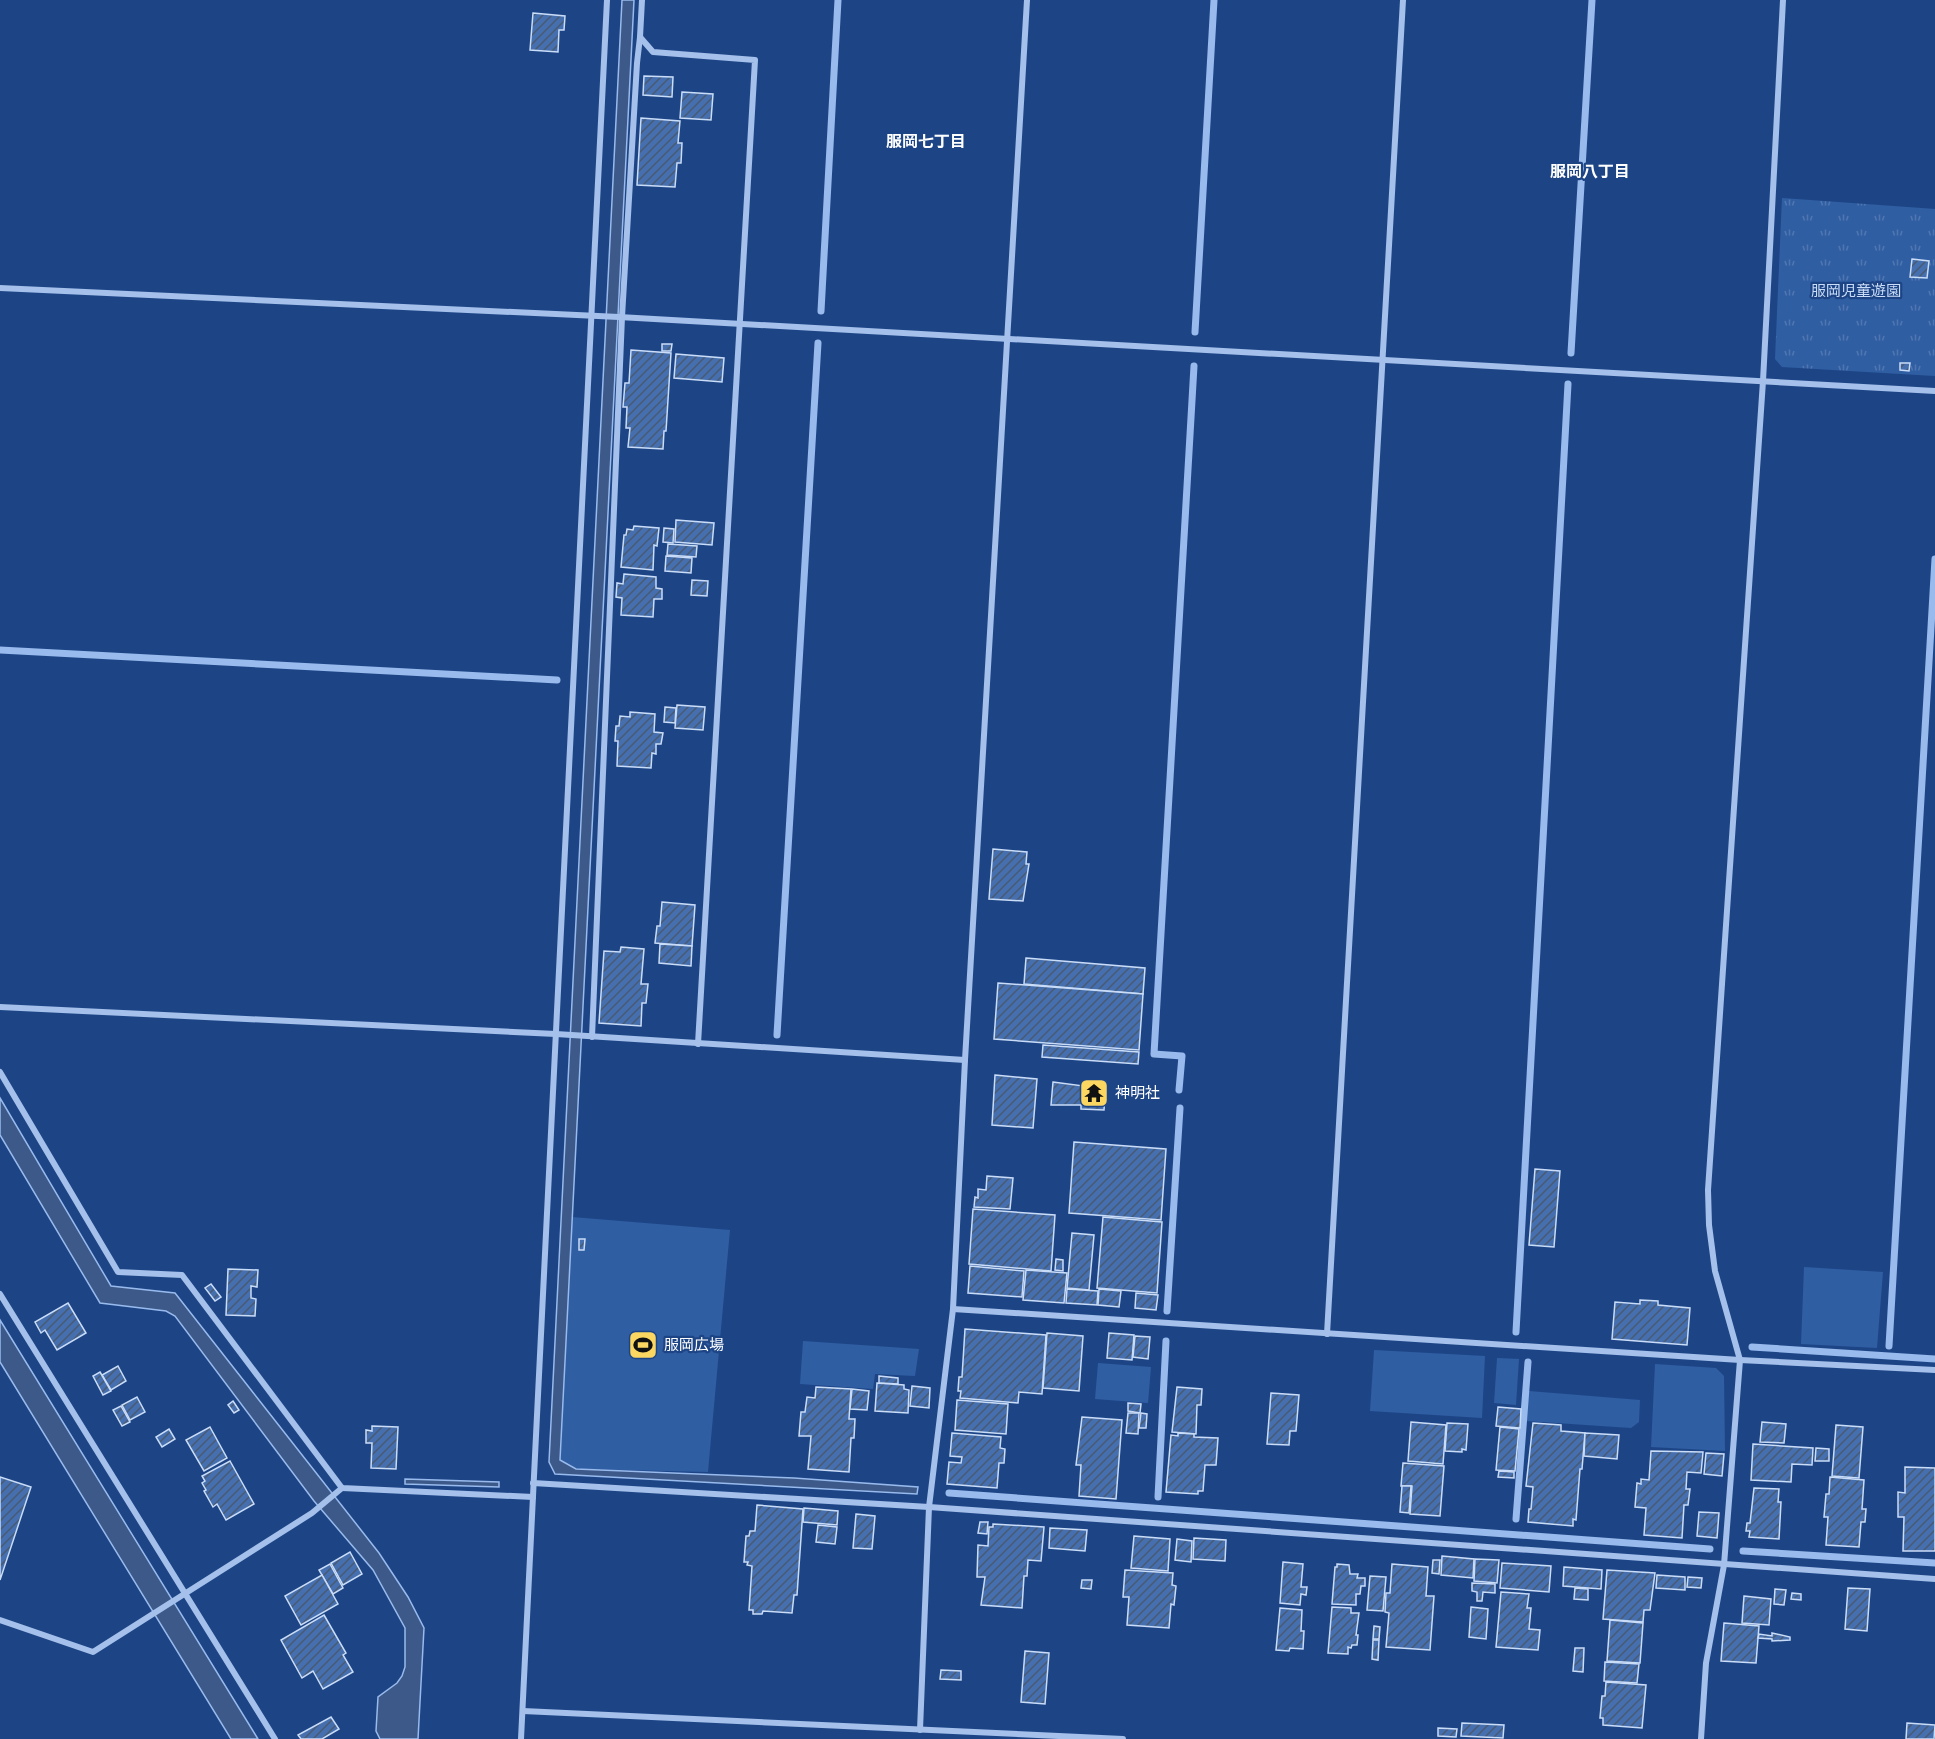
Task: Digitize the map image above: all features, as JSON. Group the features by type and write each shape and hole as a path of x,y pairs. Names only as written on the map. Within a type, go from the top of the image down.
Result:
{"street":[{"path":"521,1739 607,0"},
{"path":"592,1037 621,317 642,0"},
{"path":"920,1730 929,1507 953,1309 965,1060 1027,0"},
{"path":"1327,1334 1403,0"},
{"path":"1701,1739 1706,1663 1724,1565 1740,1360 1715,1271 1709,1225 1708,1190 1763,381 1783,0"},
{"path":"640,37 653,52 755,60 698,1044"},
{"path":"0,288 621,317 1935,391"},
{"path":"0,1007 555,1034 965,1060"},
{"path":"0,1072 118,1272 182,1275 340,1490"},
{"path":"0,1294 275,1739"},
{"path":"953,1309 1740,1360 1935,1370"},
{"path":"533,1483 929,1507 1935,1579"},
{"path":"0,1620 93,1652 319,1508 340,1490 533,1497"},
{"path":"523,1711 1123,1739"}],"green space":[{"name":"服岡児童遊園","path":"1782,198 1935,209 1935,376 1782,367 1775,359"},
{"name":"服岡広場","path":"572,1217 730,1230 708,1472 576,1469 560,1461"},
{"path":"1804,1267 1883,1272 1877,1348 1801,1344"},
{"path":"803,1341 919,1349 915,1376 875,1374 873,1389 800,1384"},
{"path":"1374,1350 1485,1356 1482,1418 1370,1411"},
{"path":"1497,1358 1519,1359 1516,1405 1494,1403"},
{"path":"1098,1363 1151,1367 1148,1403 1095,1399"},
{"path":"1655,1364 1716,1368 1724,1376 1725,1451 1651,1447"},
{"path":"1529,1391 1640,1400 1639,1422 1631,1428 1526,1421"}],"shaded area":[{"path":"622,0 634,0 560,1460 576,1469 794,1478 918,1487 917,1494 555,1474 549,1462"},
{"path":"0,1098 111,1286 175,1293 379,1553 408,1597 424,1628 418,1739 380,1739 376,1731 378,1697 397,1683 405,1667 405,1628 373,1570 314,1501 175,1316 166,1311 100,1303 0,1135"},
{"path":"0,1320 258,1739 231,1739 0,1362"},
{"path":"405,1479 499,1482 499,1487 405,1484"}],"building":[{"path":"533,13 565,16 564,30 559,30 558,52 530,50"},
{"path":"644,76 673,77 672,97 643,95"},
{"path":"682,92 713,94 711,120 680,118"},
{"path":"641,118 680,121 678,143 682,143 681,163 677,163 675,187 637,185"},
{"path":"1912,259 1929,261 1927,278 1910,277"},
{"path":"662,344 672,344 671,351 662,351"},
{"path":"631,350 671,353 663,449 628,447 630,428 626,428 627,407 623,407 625,383 629,383"},
{"path":"676,354 724,358 722,382 674,378"},
{"path":"1900,363 1910,363 1909,371 1900,370"},
{"path":"676,520 714,523 712,545 675,542"},
{"path":"634,526 659,528 657,546 654,545 653,570 621,567 624,535 627,529 633,530"},
{"path":"664,528 674,529 673,543 663,542"},
{"path":"668,544 697,546 696,557 667,555"},
{"path":"666,556 692,558 691,573 665,571"},
{"path":"624,574 656,577 656,588 662,589 662,599 654,599 653,617 621,615 622,598 616,597 617,583 623,584"},
{"path":"692,580 708,581 707,596 691,595"},
{"path":"677,705 705,707 703,730 675,728"},
{"path":"665,707 676,708 675,723 664,722"},
{"path":"630,712 655,714 654,732 663,733 661,744 656,744 656,754 652,753 651,768 617,766 616,726 619,726 620,716 630,717"},
{"path":"993,849 1027,852 1026,864 1029,864 1023,901 989,899"},
{"path":"662,902 695,905 692,946 655,943 657,926 660,926"},
{"path":"660,944 692,946 691,966 659,963"},
{"path":"621,947 644,949 641,984 648,984 646,1003 642,1003 641,1026 599,1023 604,951 620,952"},
{"path":"1026,958 1145,968 1143,994 1024,984"},
{"path":"998,983 1143,994 1139,1050 994,1039"},
{"path":"1043,1045 1139,1052 1138,1064 1042,1057"},
{"path":"995,1075 1037,1079 1033,1128 992,1125"},
{"path":"1053,1082 1083,1086 1083,1082 1106,1083 1104,1110 1081,1109 1081,1105 1051,1105"},
{"path":"1074,1142 1166,1149 1161,1220 1069,1213"},
{"path":"1535,1169 1560,1171 1554,1247 1529,1245"},
{"path":"987,1176 1013,1178 1010,1209 974,1207 975,1197 978,1198 978,1189 986,1190"},
{"path":"973,1209 1055,1215 1051,1271 969,1264"},
{"path":"1103,1217 1162,1222 1157,1293 1097,1288"},
{"path":"1072,1233 1094,1235 1089,1290 1067,1288"},
{"path":"579,1239 585,1239 584,1250 579,1250"},
{"path":"1056,1259 1063,1260 1063,1271 1055,1270"},
{"path":"970,1266 1024,1271 1022,1297 968,1293"},
{"path":"228,1269 258,1270 257,1287 251,1286 251,1298 256,1299 255,1316 226,1315"},
{"path":"1026,1270 1067,1273 1064,1303 1023,1300"},
{"path":"211,1284 221,1297 215,1301 205,1288"},
{"path":"1067,1289 1098,1291 1097,1305 1066,1303"},
{"path":"1099,1289 1121,1291 1119,1307 1098,1305"},
{"path":"1136,1293 1158,1295 1156,1310 1135,1308"},
{"path":"1640,1300 1658,1301 1658,1305 1690,1308 1687,1345 1612,1339 1615,1302 1640,1304"},
{"path":"68,1303 86,1333 57,1350 45,1330 41,1333 35,1322"},
{"path":"965,1329 1046,1335 1042,1394 1019,1392 1018,1403 960,1398 959,1377 962,1377"},
{"path":"1047,1333 1083,1336 1079,1391 1043,1388"},
{"path":"1109,1333 1134,1335 1132,1360 1107,1358"},
{"path":"1135,1336 1150,1337 1148,1359 1133,1357"},
{"path":"118,1366 126,1381 111,1390 102,1375"},
{"path":"100,1372 111,1391 103,1395 93,1376"},
{"path":"879,1376 898,1378 898,1384 879,1383"},
{"path":"877,1383 904,1385 904,1389 909,1390 908,1413 875,1411"},
{"path":"912,1386 930,1388 929,1408 910,1406"},
{"path":"816,1387 851,1389 849,1419 855,1419 854,1438 851,1438 849,1472 808,1469 811,1436 799,1436 801,1412 805,1412 807,1397 815,1398"},
{"path":"1177,1387 1202,1389 1201,1405 1197,1405 1196,1434 1172,1432"},
{"path":"852,1389 869,1391 867,1410 850,1409"},
{"path":"1271,1393 1299,1395 1296,1431 1290,1431 1289,1445 1267,1444"},
{"path":"137,1397 145,1412 130,1420 122,1405"},
{"path":"957,1400 1008,1404 1006,1434 955,1430"},
{"path":"233,1401 239,1410 234,1413 228,1405"},
{"path":"1128,1403 1141,1404 1140,1413 1128,1411"},
{"path":"121,1406 130,1422 122,1426 113,1410"},
{"path":"1498,1407 1521,1409 1520,1428 1496,1426"},
{"path":"1128,1413 1139,1413 1138,1434 1126,1433"},
{"path":"1141,1413 1147,1414 1146,1428 1139,1428"},
{"path":"1082,1417 1122,1420 1116,1499 1079,1496 1081,1465 1076,1465"},
{"path":"1411,1422 1446,1425 1443,1464 1408,1461"},
{"path":"1762,1422 1786,1424 1784,1443 1760,1442"},
{"path":"1447,1423 1468,1424 1466,1450 1462,1449 1462,1452 1445,1451"},
{"path":"1533,1423 1561,1425 1561,1431 1585,1433 1576,1520 1573,1519 1573,1526 1528,1522 1533,1487 1526,1486"},
{"path":"1836,1425 1863,1427 1859,1478 1832,1476"},
{"path":"372,1426 398,1427 396,1469 371,1468 372,1443 366,1443 366,1430 372,1431"},
{"path":"210,1427 227,1458 204,1471 186,1440"},
{"path":"1500,1427 1519,1429 1515,1471 1496,1470"},
{"path":"169,1429 175,1439 162,1447 156,1437"},
{"path":"952,1433 1001,1437 1000,1448 1005,1449 1004,1463 999,1463 997,1488 947,1484 949,1462 961,1463 962,1457 950,1456"},
{"path":"1178,1433 1194,1434 1194,1437 1218,1438 1216,1465 1205,1465 1203,1491 1198,1491 1198,1494 1166,1492 1171,1435 1178,1436"},
{"path":"1585,1433 1619,1435 1617,1459 1584,1456"},
{"path":"1753,1444 1813,1448 1812,1465 1792,1464 1791,1482 1751,1480"},
{"path":"1816,1448 1829,1449 1829,1461 1815,1461"},
{"path":"1651,1451 1703,1452 1701,1473 1687,1472 1686,1489 1690,1489 1688,1505 1684,1505 1682,1538 1644,1535 1646,1508 1635,1507 1637,1483 1641,1484 1641,1479 1649,1480"},
{"path":"1706,1453 1724,1454 1722,1476 1704,1474"},
{"path":"230,1461 254,1504 226,1520 217,1504 213,1507 204,1491 206,1490 202,1483 205,1481 202,1476"},
{"path":"1403,1463 1444,1466 1440,1516 1410,1514 1412,1486 1401,1486"},
{"path":"1905,1467 1935,1468 1935,1551 1903,1551 1904,1517 1898,1517 1898,1492 1905,1493"},
{"path":"1499,1471 1514,1472 1514,1478 1498,1477"},
{"path":"0,1477 31,1487 0,1580"},
{"path":"1830,1477 1864,1480 1862,1509 1866,1509 1865,1522 1861,1522 1859,1547 1826,1545 1828,1517 1824,1517"},
{"path":"1402,1486 1411,1486 1409,1513 1400,1512"},
{"path":"1754,1488 1779,1489 1778,1502 1781,1502 1779,1539 1749,1537 1750,1531 1746,1531 1747,1523 1750,1523"},
{"path":"757,1505 803,1509 797,1595 794,1595 792,1613 763,1611 762,1614 753,1614 753,1610 749,1610 752,1566 744,1562 746,1536 749,1536 750,1531 755,1531"},
{"path":"804,1508 838,1511 837,1525 803,1522"},
{"path":"1699,1512 1719,1513 1717,1538 1697,1536"},
{"path":"856,1514 875,1516 872,1549 853,1548"},
{"path":"980,1522 988,1522 987,1534 978,1533"},
{"path":"993,1524 1044,1527 1041,1561 1028,1560 1027,1576 1024,1576 1022,1608 981,1605 985,1577 977,1577 978,1545 988,1546 989,1527 993,1527"},
{"path":"818,1525 837,1527 835,1544 816,1542"},
{"path":"1050,1528 1087,1530 1085,1551 1049,1548"},
{"path":"1134,1536 1170,1539 1168,1571 1131,1568"},
{"path":"1194,1538 1226,1540 1225,1561 1193,1559"},
{"path":"1177,1539 1192,1541 1191,1562 1175,1560"},
{"path":"350,1552 362,1574 343,1585 331,1563"},
{"path":"1442,1556 1474,1559 1473,1578 1441,1575"},
{"path":"1475,1559 1499,1560 1497,1583 1474,1581"},
{"path":"1433,1560 1440,1560 1439,1574 1432,1573"},
{"path":"1283,1562 1303,1564 1301,1587 1307,1587 1306,1595 1301,1594 1300,1605 1280,1603"},
{"path":"1502,1563 1551,1566 1549,1592 1500,1588"},
{"path":"330,1564 343,1588 333,1594 319,1570"},
{"path":"1337,1564 1349,1565 1350,1574 1358,1574 1357,1578 1365,1578 1365,1586 1361,1586 1360,1594 1356,1594 1356,1605 1332,1604"},
{"path":"1392,1564 1428,1567 1426,1596 1434,1596 1430,1650 1386,1647 1389,1613 1385,1612 1386,1593 1390,1593"},
{"path":"1564,1567 1602,1570 1601,1589 1563,1586"},
{"path":"1125,1570 1173,1573 1172,1585 1176,1586 1174,1605 1171,1604 1169,1628 1127,1625 1129,1597 1123,1597"},
{"path":"1607,1570 1655,1573 1650,1610 1644,1610 1643,1622 1603,1619"},
{"path":"322,1575 338,1604 301,1625 285,1596"},
{"path":"1657,1575 1685,1577 1685,1590 1656,1588"},
{"path":"1370,1576 1386,1577 1383,1611 1367,1610"},
{"path":"1688,1577 1702,1578 1701,1588 1687,1587"},
{"path":"1082,1580 1092,1580 1091,1589 1081,1588"},
{"path":"1472,1583 1495,1584 1495,1593 1483,1592 1482,1601 1477,1601 1477,1592 1472,1591"},
{"path":"1575,1588 1588,1589 1588,1600 1574,1599"},
{"path":"1848,1588 1870,1589 1867,1631 1845,1629"},
{"path":"1775,1589 1786,1590 1784,1605 1774,1604"},
{"path":"1501,1592 1529,1594 1527,1608 1531,1608 1529,1629 1540,1630 1538,1650 1496,1647"},
{"path":"1792,1593 1801,1594 1801,1600 1791,1599"},
{"path":"1744,1596 1771,1599 1769,1625 1742,1623"},
{"path":"1332,1607 1351,1608 1351,1613 1359,1613 1357,1645 1348,1647 1348,1654 1328,1653"},
{"path":"1471,1607 1488,1609 1486,1639 1469,1637"},
{"path":"1280,1608 1302,1610 1303,1649 1276,1650"},
{"path":"324,1615 346,1653 343,1655 353,1672 323,1689 313,1671 302,1678 281,1640"},
{"path":"1610,1620 1643,1623 1640,1663 1607,1661"},
{"path":"1724,1623 1759,1626 1756,1663 1721,1661"},
{"path":"1374,1626 1380,1627 1379,1639 1373,1639"},
{"path":"1772,1633 1790,1637 1790,1640 1772,1641 1772,1639 1758,1638 1759,1634 1772,1636"},
{"path":"1373,1640 1379,1640 1378,1660 1372,1659"},
{"path":"1575,1648 1584,1648 1583,1672 1573,1671"},
{"path":"1025,1651 1049,1653 1045,1704 1021,1702"},
{"path":"1605,1662 1639,1664 1637,1683 1604,1681"},
{"path":"941,1670 961,1671 961,1680 940,1679"},
{"path":"1606,1682 1646,1685 1642,1728 1603,1725 1603,1718 1600,1718"},
{"path":"331,1717 339,1729 322,1739 301,1739 298,1735"},
{"path":"1462,1723 1504,1725 1503,1738 1461,1736"},
{"path":"1907,1723 1935,1725 1934,1739 1906,1739"},
{"path":"1438,1728 1457,1729 1456,1737 1438,1736"}],"waterway":[{"path":"821,311 838,0"},
{"path":"1195,332 1214,0"},
{"path":"1571,353 1592,0"},
{"path":"777,1035 818,343"},
{"path":"1179,1090 1182,1056 1154,1054 1194,366"},
{"path":"1516,1332 1568,384"},
{"path":"1889,1346 1935,559"},
{"path":"0,650 557,680"},
{"path":"1167,1311 1180,1108"},
{"path":"1158,1497 1166,1341"},
{"path":"1752,1347 1935,1359"},
{"path":"1516,1519 1528,1362"},
{"path":"949,1493 1710,1549"},
{"path":"1743,1551 1935,1563"}],"place":[{"name":"神明社","path":"1094,1093"},
{"name":"服岡広場","path":"643,1345"}],"district":[{"name":"服岡七丁目","path":"926,141"},
{"name":"服岡八丁目","path":"1590,171"}]}
